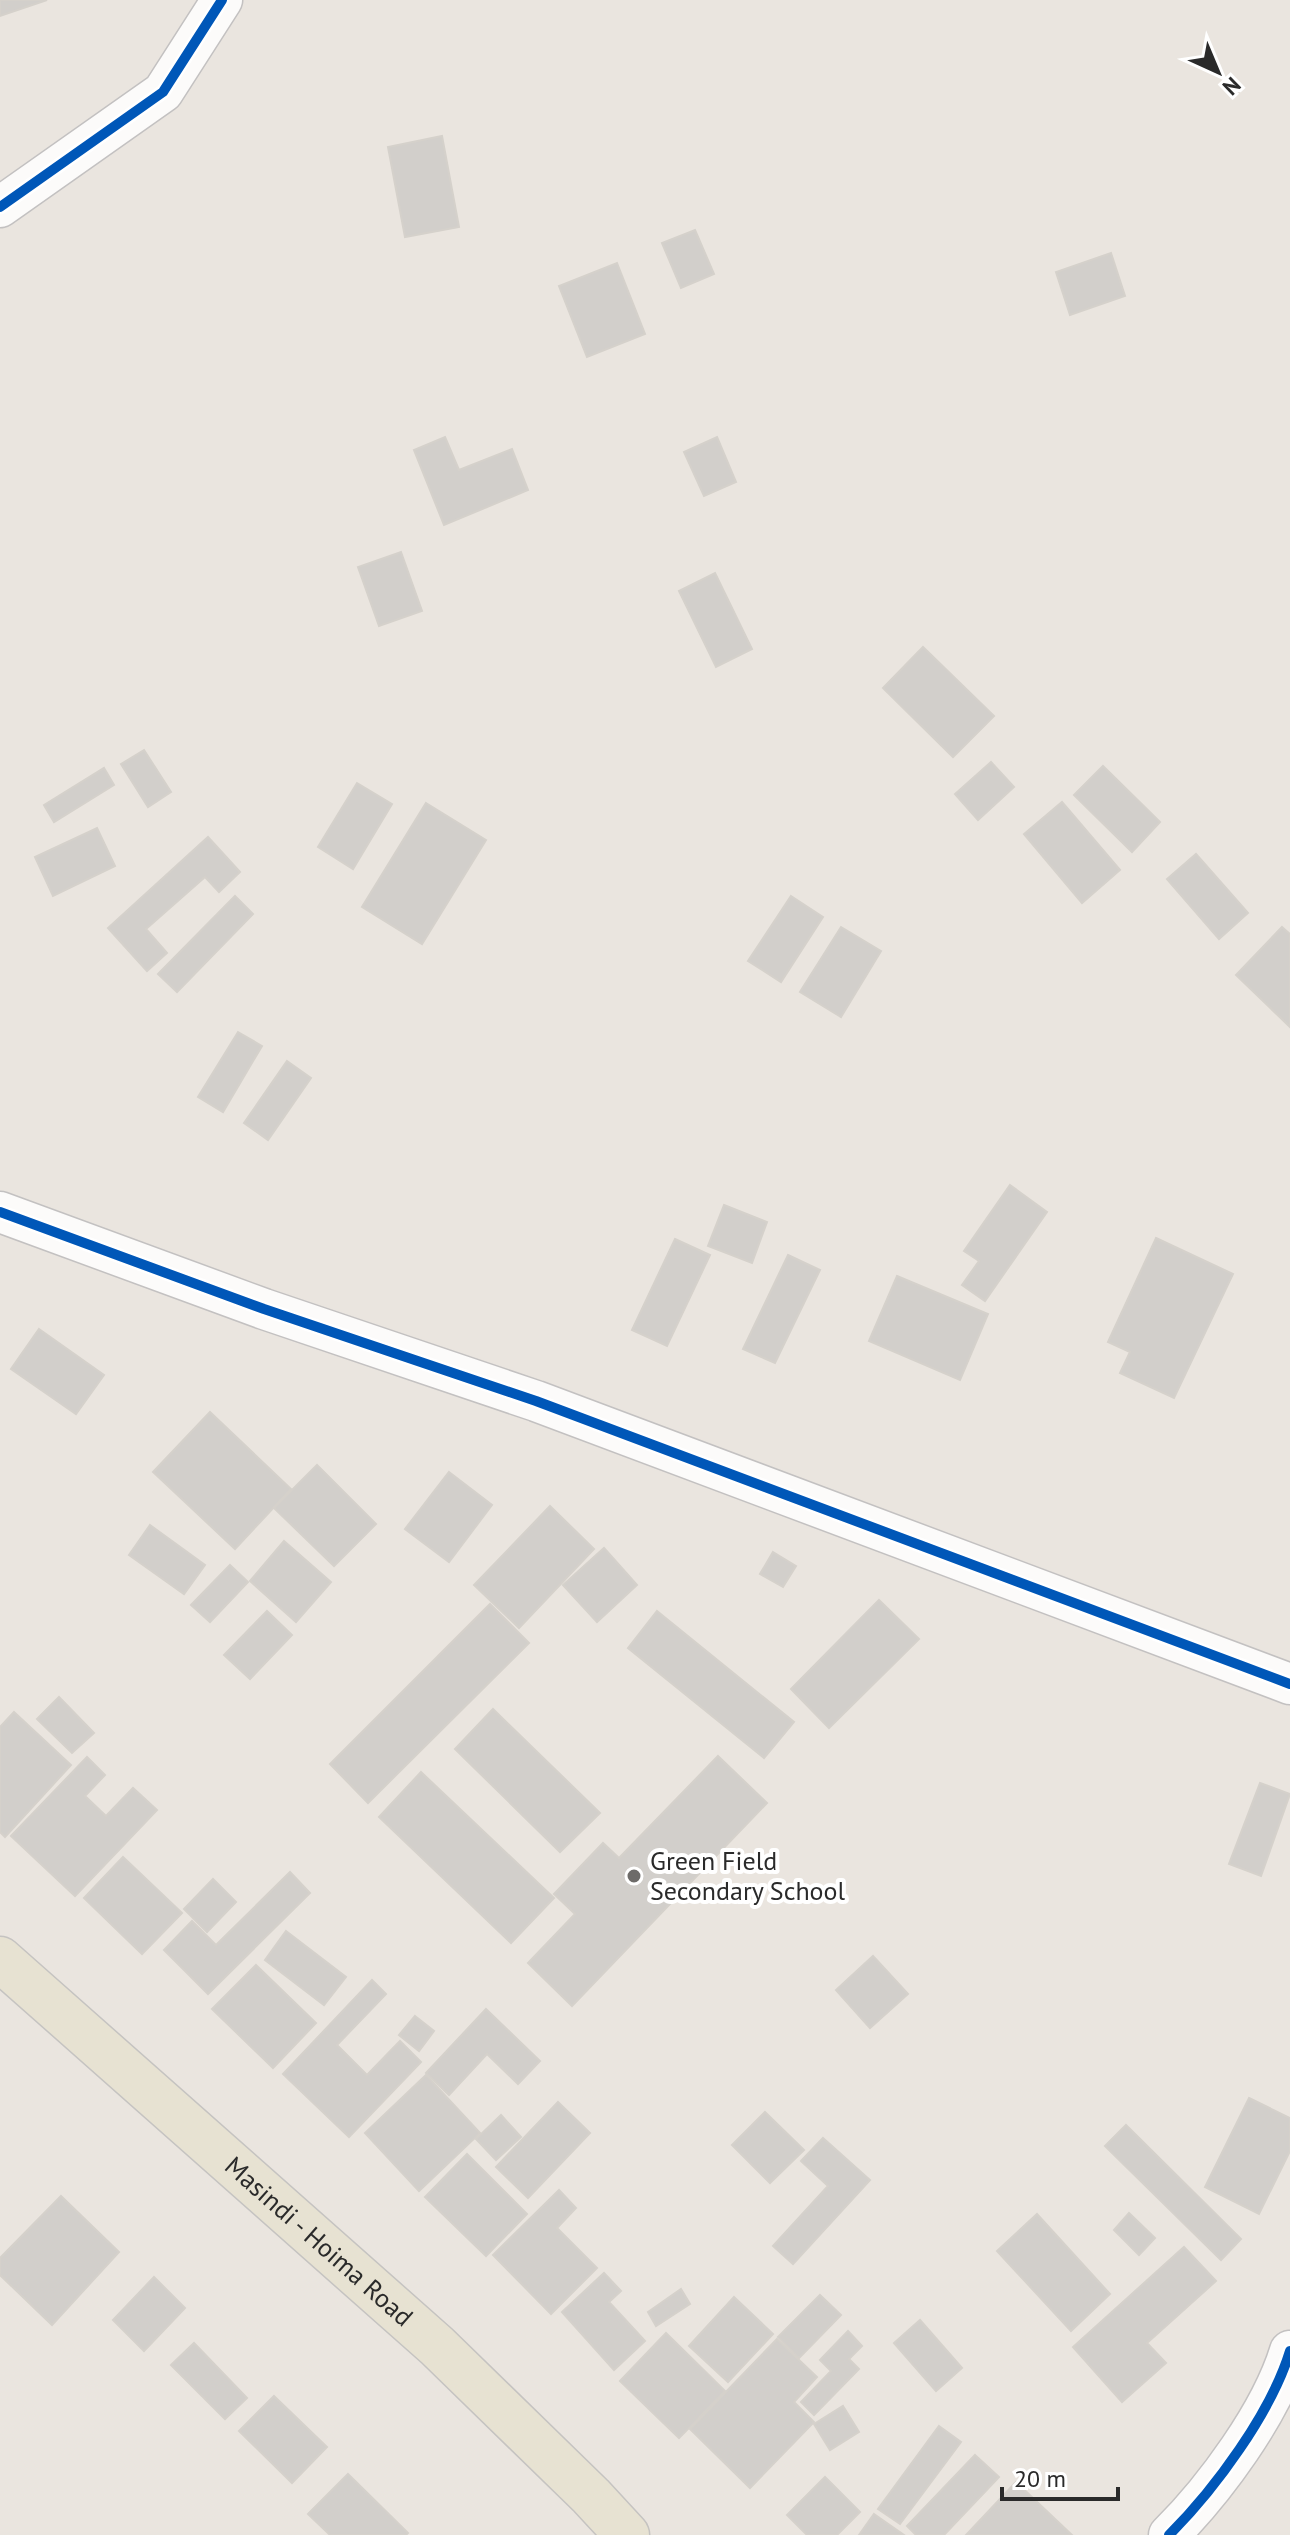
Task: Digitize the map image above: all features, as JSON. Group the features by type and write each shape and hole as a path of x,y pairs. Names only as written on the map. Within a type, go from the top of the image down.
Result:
{"main road":[{"name":"Masindi - Hoima Road","path":"0,1959 437,2346 627,2535"}],"street":[{"path":"0,207 163,92 222,0"},
{"path":"0,1212 264,1309 536,1401 1290,1684"},
{"path":"1169,2535 1196,2509 1255,2425 1284,2371 1290,2351"}],"building":[{"path":"0,0 47,0 0,16"},
{"path":"442,136 459,227 405,237 388,147"},
{"path":"695,230 714,274 681,288 662,243"},
{"path":"1111,253 1125,296 1070,315 1056,272"},
{"path":"617,263 645,334 587,357 559,286"},
{"path":"445,437 459,470 512,449 528,490 444,525 414,450"},
{"path":"717,437 736,482 704,496 684,452"},
{"path":"401,552 422,611 379,626 358,567"},
{"path":"715,573 752,649 716,667 679,591"},
{"path":"923,647 994,716 953,757 883,688"},
{"path":"144,750 171,792 148,807 121,764"},
{"path":"991,762 1014,787 978,820 955,794"},
{"path":"1103,766 1160,822 1132,852 1074,795"},
{"path":"104,768 114,785 54,822 44,805"},
{"path":"357,783 392,804 353,869 318,847"},
{"path":"1062,802 1120,870 1082,903 1024,834"},
{"path":"426,803 486,840 422,944 362,907"},
{"path":"97,828 115,866 53,896 35,857"},
{"path":"208,837 240,872 219,892 205,877 146,929 167,953 147,971 108,928"},
{"path":"1196,854 1248,913 1219,939 1167,879"},
{"path":"235,896 253,914 177,992 158,974"},
{"path":"791,896 823,917 781,982 748,961"},
{"path":"841,927 881,951 841,1017 800,992"},
{"path":"1282,927 1290,934 1290,1027 1236,975"},
{"path":"238,1032 262,1046 223,1112 198,1097"},
{"path":"287,1061 311,1078 268,1140 244,1123"},
{"path":"1010,1185 1047,1212 985,1301 962,1285 979,1261 964,1251"},
{"path":"724,1205 767,1222 752,1263 708,1246"},
{"path":"1156,1238 1233,1274 1174,1398 1120,1373 1130,1352 1108,1342"},
{"path":"675,1239 710,1255 667,1346 632,1330"},
{"path":"788,1255 820,1270 775,1363 743,1349"},
{"path":"897,1276 988,1314 960,1380 869,1341"},
{"path":"39,1329 104,1375 76,1414 11,1369"},
{"path":"210,1412 291,1489 235,1549 153,1472"},
{"path":"317,1465 376,1524 334,1566 274,1508"},
{"path":"449,1472 492,1505 449,1562 405,1529"},
{"path":"550,1506 594,1549 519,1628 474,1585"},
{"path":"150,1525 205,1565 184,1594 129,1555"},
{"path":"284,1541 331,1582 296,1622 250,1581"},
{"path":"604,1548 637,1585 597,1622 563,1585"},
{"path":"773,1552 796,1566 783,1587 760,1574"},
{"path":"230,1565 248,1582 210,1622 191,1605"},
{"path":"879,1600 919,1639 829,1728 791,1689"},
{"path":"490,1604 529,1643 368,1803 330,1764"},
{"path":"267,1611 292,1635 250,1679 224,1655"},
{"path":"657,1611 794,1722 764,1758 628,1648"},
{"path":"59,1697 94,1733 72,1753 37,1719"},
{"path":"493,1709 600,1813 560,1852 455,1749"},
{"path":"14,1712 71,1765 5,1837 0,1832 0,1727"},
{"name":"Green Field Secondary School","path":"718,1756 767,1803 572,2006 528,1963 575,1914 554,1894 603,1843 619,1858"},
{"path":"87,1757 105,1775 85,1796 106,1816 133,1788 157,1810 75,1896 11,1836"},
{"path":"421,1772 554,1898 511,1943 379,1817"},
{"path":"1260,1783 1290,1794 1261,1876 1229,1864"},
{"path":"123,1857 182,1913 142,1954 84,1898"},
{"path":"290,1872 310,1893 208,1994 164,1950 192,1921 216,1945"},
{"path":"213,1879 236,1902 207,1932 184,1909"},
{"path":"286,1931 346,1977 324,2005 265,1960"},
{"path":"873,1956 908,1994 870,2028 836,1990"},
{"path":"256,1965 316,2023 273,2068 212,2009"},
{"path":"372,1980 386,1994 337,2045 367,2075 400,2041 421,2062 349,2137 283,2074"},
{"path":"486,2009 540,2061 518,2084 487,2054 449,2095 426,2073"},
{"path":"415,2016 434,2031 419,2051 399,2035"},
{"path":"426,2075 480,2133 419,2191 365,2133"},
{"path":"1249,2098 1290,2118 1290,2151 1259,2214 1205,2187"},
{"path":"558,2102 590,2133 528,2198 496,2167"},
{"path":"765,2112 804,2150 770,2183 732,2145"},
{"path":"501,2115 521,2137 496,2160 476,2139"},
{"path":"1126,2125 1241,2239 1221,2260 1105,2146"},
{"path":"823,2138 870,2180 793,2264 773,2246 828,2186 801,2161"},
{"path":"467,2154 527,2214 486,2256 425,2197"},
{"path":"559,2190 576,2208 557,2228 597,2268 551,2314 493,2255"},
{"path":"61,2196 119,2252 52,2325 0,2275 0,2258"},
{"path":"1129,2213 1155,2238 1139,2255 1114,2230"},
{"path":"1037,2214 1110,2294 1071,2331 997,2251"},
{"path":"1184,2247 1216,2281 1147,2343 1166,2363 1122,2402 1073,2347"},
{"path":"604,2273 621,2291 609,2302 645,2341 614,2370 562,2312"},
{"path":"154,2277 185,2308 144,2351 113,2320"},
{"path":"681,2289 690,2304 656,2326 648,2312"},
{"path":"820,2295 841,2315 799,2358 778,2337"},
{"path":"734,2297 773,2334 728,2382 689,2346"},
{"path":"920,2320 962,2368 936,2391 894,2343"},
{"path":"848,2331 862,2346 849,2359 859,2369 814,2415 801,2402 831,2371 820,2360"},
{"path":"666,2333 725,2391 679,2438 620,2381"},
{"path":"777,2339 817,2377 794,2402 814,2422 750,2488 690,2429"},
{"path":"194,2343 247,2398 225,2419 171,2365"},
{"path":"274,2396 327,2447 292,2483 239,2431"},
{"path":"843,2406 859,2432 830,2450 814,2424"},
{"path":"939,2426 961,2442 900,2524 878,2509"},
{"path":"975,2455 999,2477 944,2535 916,2535 907,2526"},
{"path":"348,2474 408,2533 406,2535 330,2535 308,2514"},
{"path":"825,2477 860,2512 837,2535 807,2535 787,2515"},
{"path":"1016,2482 1072,2535 966,2535"},
{"path":"874,2514 904,2535 859,2535"}],"cycle path":[{"path":"0,207 163,92 222,0"},
{"path":"0,1212 264,1309 536,1401 1290,1684"},
{"path":"1169,2535 1205,2496 1240,2449 1270,2399 1290,2351"}],"place":[{"name":"Green Field Secondary School","path":"634,1876"}]}
